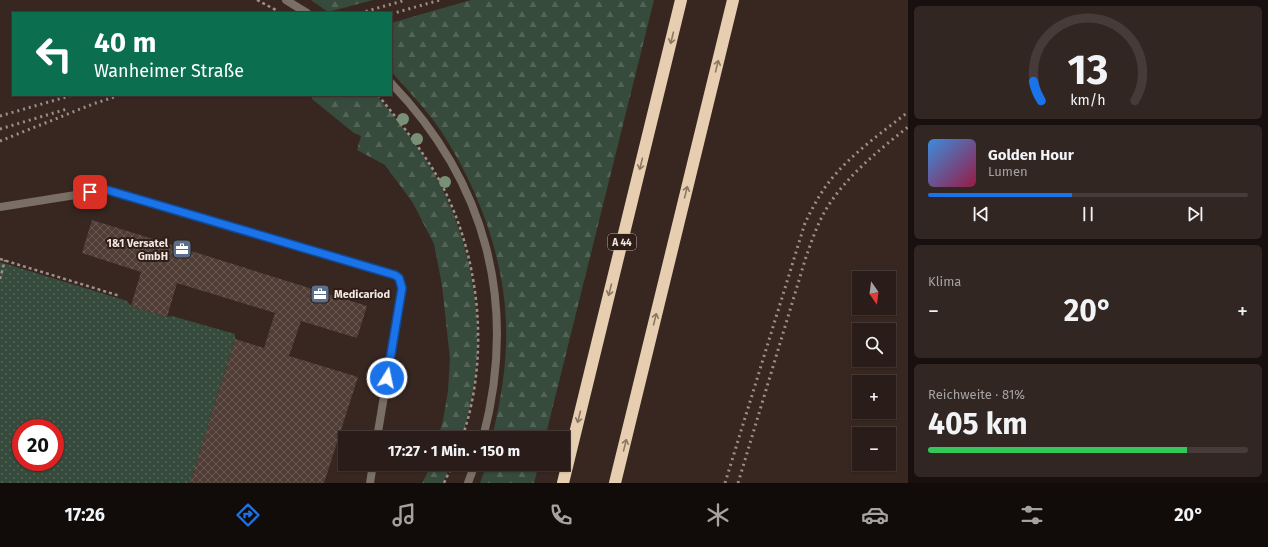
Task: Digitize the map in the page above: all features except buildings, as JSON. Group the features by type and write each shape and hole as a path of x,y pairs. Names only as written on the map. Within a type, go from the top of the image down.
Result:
{"highway":[{"name":"A 44","path":"563,483 682,0"},
{"path":"616,483 733,0"}],"street":[{"path":"286,0 305,12"},
{"path":"392,85 420,116 436,137 451,162 463,184 475,213 488,256 495,294 497,345 492,395 484,431"},
{"path":"0,207 107,190 395,275 399,278 402,288 378,431"},
{"path":"370,483 372,471"},
{"path":"468,483 472,471"}],"path":[{"path":"257,0 279,12"},
{"path":"379,96 422,151 438,177 460,230 471,268 476,302 478,357 474,393 464,431"},
{"path":"0,259 120,296"},
{"path":"0,279 6,260"},
{"path":"444,483 450,471"}],"green space":[{"path":"311,0 373,0 328,12"},
{"path":"471,0 654,0 547,431 494,431 501,392 506,345 506,317 498,261 480,207 469,180 456,155 430,116 392,72 392,23"},
{"path":"311,96 377,96 424,156 451,209 463,241 471,273 476,306 477,340 475,373 470,406 463,431 440,431 448,391 450,359 442,285 434,244 413,203 385,165 357,150 361,136 354,133 312,99"},
{"path":"0,262 127,301 131,306 167,317 172,316 235,334 235,339 190,483 0,483"},
{"path":"428,471 448,471 443,483 422,483"},
{"path":"484,471 537,471 534,483 480,483"}],"railway":[{"path":"364,12 406,0"},
{"path":"392,14 440,0"},
{"path":"0,116 70,96"},
{"path":"0,141 117,96"},
{"path":"0,129 67,109"},
{"path":"725,483 805,223 823,190 844,165 854,155 908,112"},
{"path":"738,483 806,257 821,218 836,194 855,173 875,154 908,127"}],"place":[{"name":"1&1 Versatel GmbH","path":"182,249"},
{"name":"Medicariod","path":"320,294"}],"route":[{"path":"90,192 107,190 395,275 399,278 402,288 387,378"}]}
